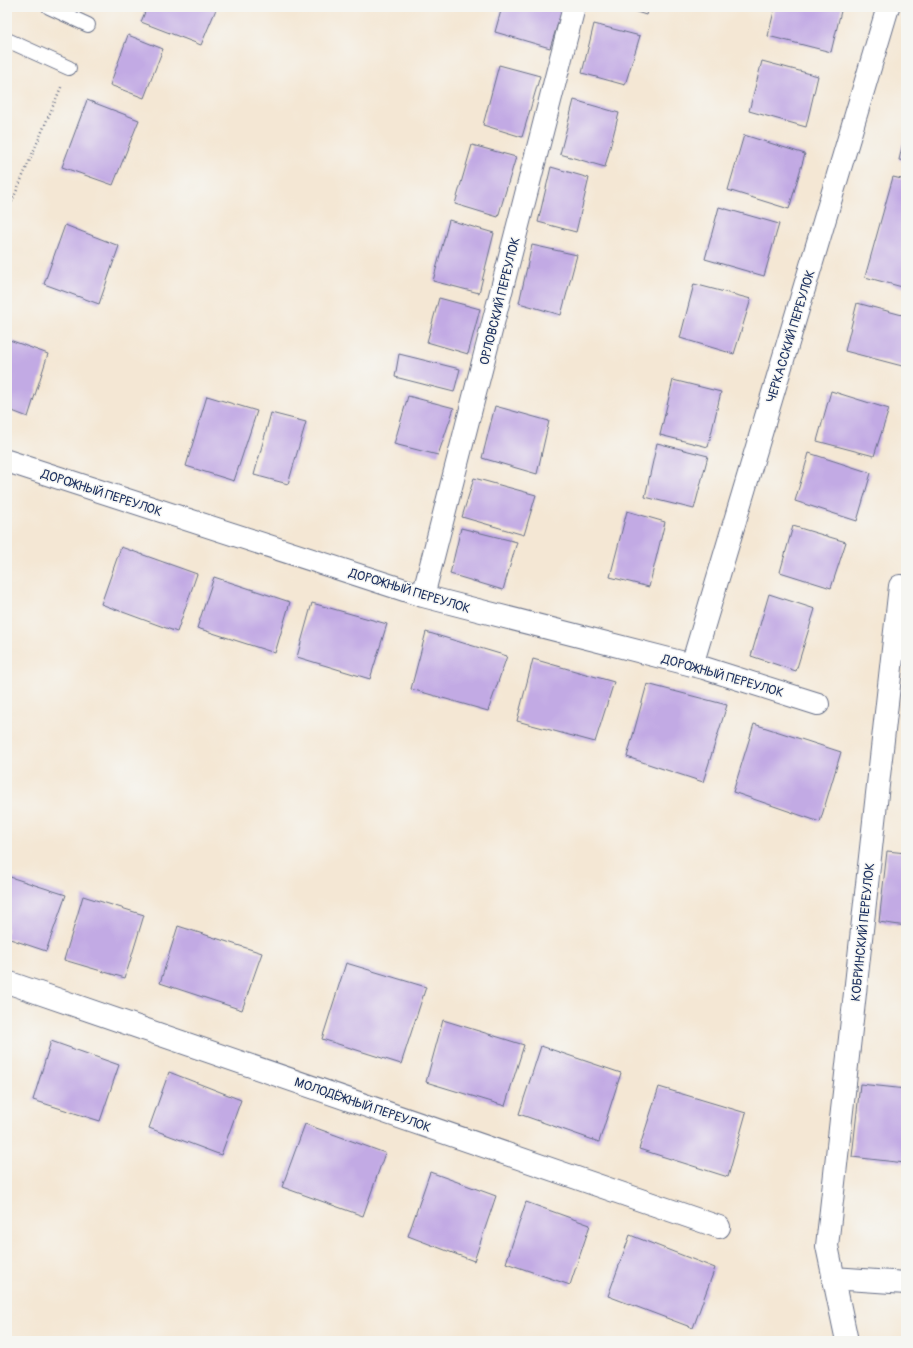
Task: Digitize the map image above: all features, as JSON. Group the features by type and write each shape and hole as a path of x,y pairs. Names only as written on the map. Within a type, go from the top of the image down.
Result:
{"street":[{"name":"ОРЛОВСКИЙ ПЕРЕУЛОК","path":"423,596 574,7"},
{"name":"ЧЕРКАССКИЙ ПЕРЕУЛОК","path":"692,665 888,7"},
{"name":"ДОРОЖНЫЙ ПЕРЕУЛОК","path":"7,461 423,596 692,665 818,704"},
{"name":"КОБРИНСКИЙ ПЕРЕУЛОК","path":"847,1341 827,1246 900,586"},
{"name":"МОЛОДЁЖНЫЙ ПЕРЕУЛОК","path":"7,982 718,1227"},
{"path":"833,1278 906,1283"}],"lane":[{"path":"49,7 88,25"},
{"path":"7,40 69,68"}],"path":[{"path":"7,213 69,68"}],"building":[{"path":"147,7 217,7 201,45 141,22"},
{"path":"502,7 563,7 550,48 495,32"},
{"path":"621,7 648,7 646,15"},
{"path":"775,7 842,7 831,52 768,36"},
{"path":"594,24 640,36 625,85 582,73"},
{"path":"128,35 163,49 144,98 110,85"},
{"path":"762,61 818,76 806,127 749,111"},
{"path":"499,65 540,76 522,137 483,125"},
{"path":"87,100 139,120 113,185 62,167"},
{"path":"574,100 619,113 605,167 560,154"},
{"path":"906,134 906,161 899,160"},
{"path":"744,135 805,154 789,209 728,190"},
{"path":"472,145 516,157 498,217 455,204"},
{"path":"551,167 589,178 576,232 538,222"},
{"path":"893,177 906,180 906,288 865,277"},
{"path":"719,207 779,224 764,276 705,259"},
{"path":"449,220 494,233 479,293 433,281"},
{"path":"65,225 119,246 99,304 44,284"},
{"path":"532,245 577,255 561,315 519,303"},
{"path":"694,284 751,299 734,354 680,338"},
{"path":"439,298 480,309 468,354 427,342"},
{"path":"857,303 906,316 906,367 845,351"},
{"path":"7,339 48,354 28,417 7,409"},
{"path":"399,354 460,369 454,392 395,377"},
{"path":"673,380 721,392 708,447 660,435"},
{"path":"831,391 889,409 874,456 817,441"},
{"path":"207,396 257,411 234,481 186,466"},
{"path":"408,396 454,408 438,455 394,444"},
{"path":"495,406 549,421 537,474 482,458"},
{"path":"271,413 306,422 288,484 254,475"},
{"path":"657,443 708,456 694,509 645,497"},
{"path":"809,453 871,473 857,521 795,501"},
{"path":"474,478 536,495 524,535 462,517"},
{"path":"627,511 665,522 649,587 610,577"},
{"path":"793,526 846,542 831,588 780,572"},
{"path":"461,528 517,542 503,590 450,574"},
{"path":"121,547 197,574 177,632 101,604"},
{"path":"214,577 290,602 275,653 197,628"},
{"path":"769,594 815,609 796,671 751,656"},
{"path":"312,603 387,624 370,679 297,657"},
{"path":"426,632 507,656 488,711 411,689"},
{"path":"533,659 614,682 595,742 517,721"},
{"path":"647,684 727,705 703,782 627,757"},
{"path":"754,724 841,752 820,822 733,792"},
{"path":"887,851 906,853 906,926 879,922"},
{"path":"7,876 66,895 46,951 7,938"},
{"path":"83,896 144,915 125,978 64,960"},
{"path":"178,926 262,953 242,1010 160,983"},
{"path":"346,963 426,987 401,1064 322,1039"},
{"path":"443,1020 524,1045 505,1106 426,1082"},
{"path":"51,1041 119,1065 100,1121 33,1100"},
{"path":"541,1046 621,1073 599,1142 519,1114"},
{"path":"169,1072 241,1100 221,1155 149,1128"},
{"path":"860,1084 906,1089 905,1163 852,1157"},
{"path":"659,1087 746,1113 728,1177 639,1149"},
{"path":"305,1124 385,1153 363,1216 282,1187"},
{"path":"430,1172 496,1196 474,1261 408,1236"},
{"path":"526,1202 590,1225 570,1285 506,1263"},
{"path":"630,1235 715,1268 693,1328 608,1296"}]}
